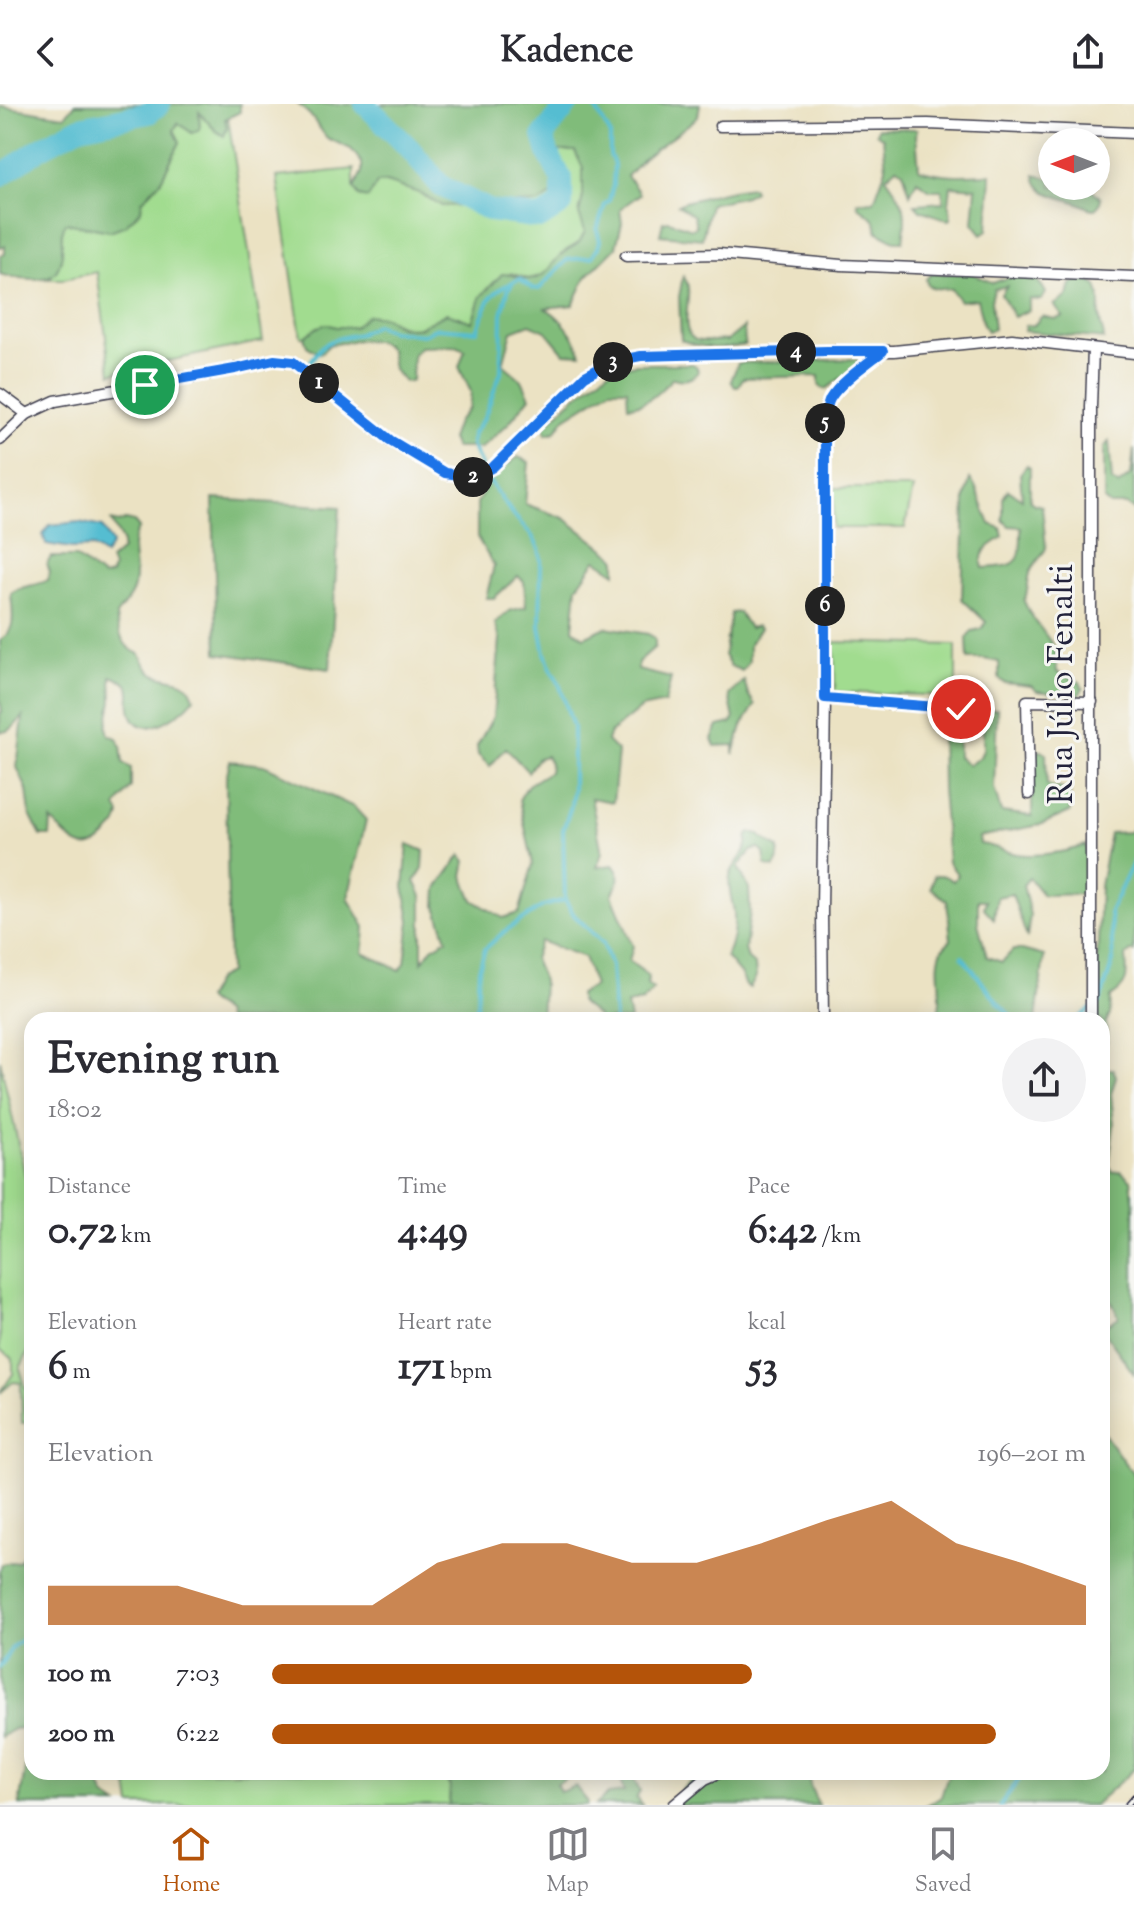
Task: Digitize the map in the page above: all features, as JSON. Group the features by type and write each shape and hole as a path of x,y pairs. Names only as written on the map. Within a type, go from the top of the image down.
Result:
{"street":[{"path":"720,126 928,124 1134,133"},
{"path":"626,256 719,254 841,265 1134,277"},
{"path":"0,440 27,414 55,401 274,360 293,362 390,440 445,473 474,477 493,467 585,376 603,365 625,358 883,351 1012,339 1134,353"},
{"name":"Rua Júlio Fenalti","path":"1091,1012 1093,349"},
{"path":"823,1012 825,418 832,396 883,351"},
{"path":"0,394 27,414"},
{"path":"825,698 961,709 977,705"},
{"path":"1029,794 1027,701 1092,702"},
{"path":"674,1805 704,1780"}],"green space":[{"path":"75,104 240,104 240,112 225,119 227,128 224,136 199,112 200,129 192,133 178,123 174,130 180,142 160,182 142,201 141,210 126,225 110,231 66,223 62,234 61,261 53,274 32,279 0,274 0,256 5,254 5,246 0,247 0,106 65,116"},
{"path":"298,104 700,104 698,116 693,121 644,158 627,176 640,194 620,209 622,223 616,247 586,277 573,305 544,308 567,327 581,354 564,353 546,331 530,324 512,331 503,364 522,380 530,397 508,424 481,448 455,448 451,439 457,422 469,408 471,392 459,367 465,350 456,346 420,347 413,355 412,381 404,382 393,369 390,350 384,344 358,340 329,345 320,354 307,346 304,337 327,324 354,327 367,315 385,317 401,327 410,328 419,328 447,313 472,322 481,296 502,274 527,279 539,277 580,241 585,231 579,214 583,196 583,168 575,151 558,151 566,186 539,203 442,206 419,193 386,182 377,183 368,198 359,196 354,188 362,172 362,163 351,149 327,138"},
{"path":"198,111 216,131 228,118 263,341 111,373 97,272 47,279 58,266 63,230 66,223 110,231 160,182 180,142 174,130 179,122"},
{"path":"878,128 917,129 919,169 946,174 991,174 988,230 982,234 973,223 976,188 951,186 951,219 948,220 920,210 915,204 944,202 942,190 930,190 917,180 910,194 903,171 897,167 886,177 904,207 903,241 895,241 878,232 874,219 857,202 874,201 886,168 883,138 876,133"},
{"path":"557,151 575,151 583,168 583,196 579,214 586,231 579,244 563,253 545,275 528,279 511,273 481,296 472,322 447,313 423,326 410,328 385,317 354,327 318,327 301,337 277,177 354,169 354,188 359,196 367,197 377,183 394,184 411,189 442,206"},
{"path":"752,187 754,191 745,196 710,204 702,239 660,235 663,222 692,229 696,227 694,216 678,205 681,203"},
{"path":"1070,200 1100,200 1095,209"},
{"path":"971,273 993,283 1009,277 1030,276 1046,293 1041,300 1029,299 1029,310 1014,317 1001,294 1007,286 994,289 991,301 994,329 987,331 977,299 960,301 951,289 933,288 926,279 931,274"},
{"path":"683,276 688,286 686,323 690,335 702,341 727,341 744,327 745,345 713,347 681,340 679,297"},
{"path":"1078,280 1097,286 1104,339 1024,331 1025,326 1034,325 1042,316 1063,317 1054,305 1068,296 1071,284"},
{"path":"858,360 856,367 826,389 819,385 819,376 743,378 738,387 731,381 738,363"},
{"path":"635,364 693,364 698,373 686,379 673,378 653,397 635,405 628,406 627,389 611,389 565,418 555,432 546,434 544,426 575,397 610,370"},
{"path":"1109,441 1112,481 1118,485 1131,475 1134,449 1134,510 1127,505 1110,505 1104,500 1104,448"},
{"path":"518,457 529,462 525,504 564,518 616,558 616,573 596,560 577,587 573,629 584,637 606,627 648,634 655,638 655,647 638,662 638,670 671,678 665,703 641,708 610,733 607,741 618,752 613,802 591,798 602,853 597,867 613,865 618,873 618,883 612,895 633,946 629,961 649,976 647,984 653,989 643,1001 627,1004 628,1012 592,1012 580,1002 579,994 594,986 584,957 540,941 534,959 543,981 541,1012 223,1012 206,999 217,979 229,973 226,778 230,761 264,765 354,807 366,820 348,898 365,927 363,953 400,970 405,963 410,920 404,887 408,844 424,851 423,868 415,881 422,896 422,962 432,948 447,939 436,906 437,888 461,855 466,861 463,876 473,900 503,918 519,913 533,864 519,800 528,785 549,772 550,763 546,756 538,758 528,772 506,748 490,766 478,755 477,746 493,717 500,639 495,623 509,611 526,607 524,582 518,576 494,598 486,598 494,566 477,537 477,503 492,476"},
{"path":"1027,465 1030,468 1030,501 1042,506 1046,548 1030,573 1024,601 1055,648 1057,672 1080,682 1083,689 1078,696 1005,683 999,679 999,662 968,659 967,638 986,622 962,599 965,498 970,479 990,524 1001,528 1003,537 984,553 983,568 1005,566 1012,564 1019,556 1021,527 1009,526 1003,520 1003,498 1008,490 1022,499 1020,474"},
{"path":"834,488 913,488 905,528 833,528"},
{"path":"213,499 340,507 330,669 217,653"},
{"path":"126,520 134,522 139,528 133,542 134,587 116,615 120,633 125,644 140,654 151,672 183,682 194,698 173,717 145,727 137,724 132,716 127,684 111,676 112,701 107,727 109,735 117,738 121,746 123,763 131,768 131,787 116,807 120,814 116,826 99,843 84,846 71,840 51,820 50,836 41,836 30,815 27,790 17,767 23,717 11,729 0,732 0,640 12,626 11,593 48,580 50,572 47,564 51,557 76,557 103,577 111,575 113,568 110,560 122,550 122,541 111,521 119,523"},
{"path":"739,612 749,628 760,628 749,645 749,661 742,671 730,666 724,655 731,613"},
{"path":"834,642 956,645 956,696 835,692"},
{"path":"744,680 755,705 742,726 734,754 734,745 715,746 712,739 718,726 731,723 734,719 729,695"},
{"path":"983,709 997,709 994,788 1001,812 1032,816 1032,760 1036,751 1041,750 1046,753 1047,785 1070,791 1070,812 1040,825 979,837 980,844 1017,854 1034,855 1086,845 1088,894 1043,895 1029,878 1023,885 1030,915 1027,938 1012,894 997,897 994,919 984,908 986,900 978,900 978,923 987,957 1002,962 1013,950 1044,956 1037,1012 938,1012 939,958 951,940 947,901 931,888 934,876 942,875 953,881 958,875 948,862 941,724 946,718 958,717 958,757 969,765 980,757 983,750"},
{"path":"1134,827 1134,952 1126,956 1127,975 1124,984 1111,997 1110,1015 1110,1012 1097,1012 1100,886 1110,833 1130,832"},
{"path":"751,833 756,833 779,849 774,868 766,866 764,853 758,848 751,851 738,867 749,888 750,912 745,949 748,959 755,965 756,977 750,988 726,957 734,925 730,876"},
{"path":"0,1060 24,1170 24,1360 20,1368 24,1382 24,1423 21,1383 13,1382 0,1393 13,1374 13,1358 0,1350"},
{"path":"1110,1069 1116,1076 1111,1094 1114,1125 1110,1157"},
{"path":"1110,1167 1113,1172 1121,1171 1131,1180 1134,1208 1134,1374 1110,1340 1110,1323 1119,1317 1110,1299"},
{"path":"1110,1442 1134,1473 1134,1769 1094,1805 927,1805 941,1796 946,1780 1110,1780"},
{"path":"24,1554 24,1731 14,1729 0,1737 0,1571 2,1564 19,1561"},
{"path":"24,1776 24,1780 96,1780 106,1797 118,1805 19,1805"},
{"path":"127,1780 447,1780 450,1787 449,1805 131,1805"},
{"path":"447,1780 563,1780 557,1784 560,1792 575,1786 588,1802 587,1805 449,1805 450,1787"},
{"path":"620,1780 634,1780 640,1792 636,1798 642,1805 596,1805 608,1794 624,1792"},
{"path":"809,1780 818,1805 679,1805 681,1792 692,1781"}],"water":[{"path":"79,522 102,527 112,544 105,555 93,547 46,544 43,535 50,525"}],"waterway":[{"path":"0,176 39,149 80,127 149,113 160,104"},
{"path":"365,104 410,149 441,186 491,211 541,218 562,204 562,180 543,136 568,104"},
{"path":"305,369 322,346 335,339 359,334 375,325 392,331 423,335 436,328 477,331 487,305 501,288 520,279 539,289 567,260 592,257 600,241 597,230 605,204 609,201 614,164 610,155 610,134 593,104"},
{"path":"513,282 502,314 501,372 484,418 472,435 472,446 487,478 539,549 540,626 545,653 559,683 573,727 573,789 563,830 565,900 574,915 603,943 611,966 614,1012"},
{"path":"1087,1012 1100,1002 1113,961 1110,911 1134,861"},
{"path":"475,1012 479,969 485,949 505,931 543,906 565,900"},
{"path":"962,956 1007,1012"},
{"path":"0,1667 13,1646 24,1638"},
{"path":"1000,1805 1019,1780"}],"railway":[{"path":"1127,1805 1134,1797"}],"route":[{"path":"145,385 274,360 293,362 390,440 445,473 474,477 493,467 585,376 603,365 625,358 883,351 832,396 825,418 825,698 961,709"}]}
